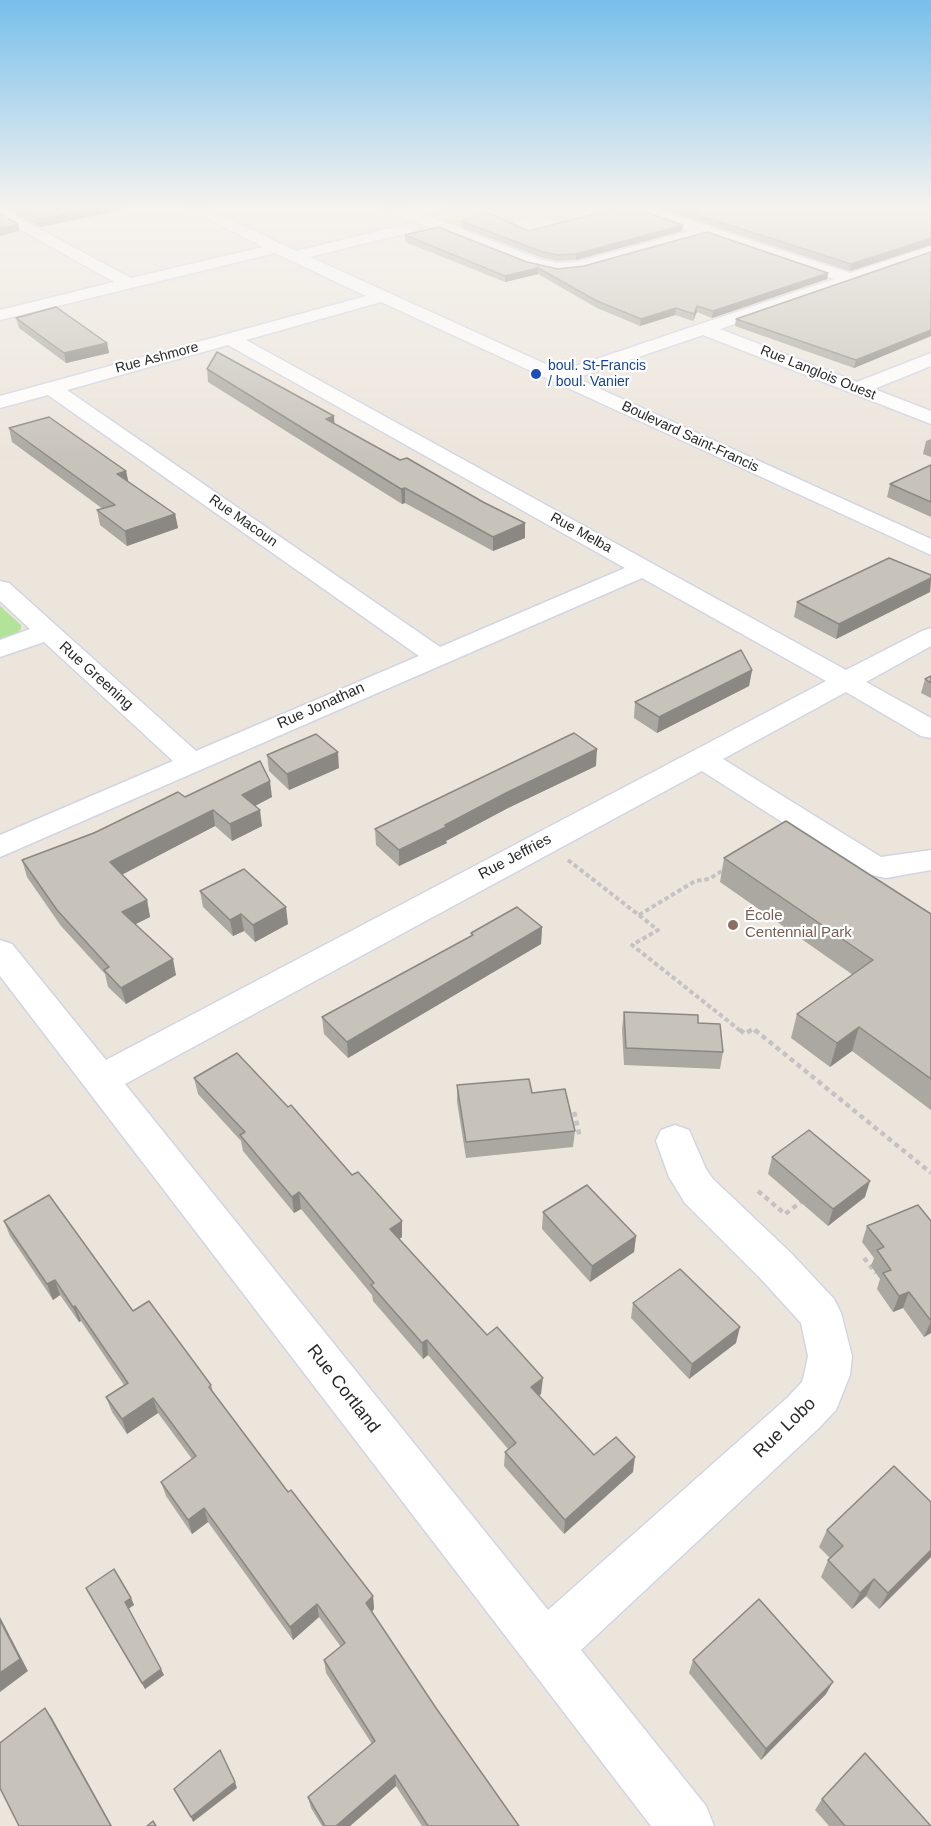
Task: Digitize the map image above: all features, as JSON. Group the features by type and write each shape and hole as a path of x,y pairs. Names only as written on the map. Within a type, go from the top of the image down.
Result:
{"street":[{"path":"0,315 103,290"},
{"name":"Boulevard Saint-Francis","path":"371,290 931,548"},
{"path":"562,377 819,290"},
{"name":"Rue Ashmore","path":"0,402 384,296"},
{"name":"Rue Langlois Ouest","path":"705,329 931,418"},
{"name":"Rue Melba","path":"229,338 931,730"},
{"path":"856,389 931,359"},
{"name":"Rue Macoun","path":"50,387 436,656"},
{"name":"Rue Jonathan","path":"0,847 436,656 644,568"},
{"name":"Rue Greening","path":"0,588 192,763"},
{"path":"0,650 47,632"},
{"name":"Rue Jeffries","path":"100,1080 700,757 931,636"},
{"path":"700,757 873,866 886,868 931,860"},
{"name":"Rue Cortland","path":"0,952 686,1826"},
{"name":"Rue Lobo","path":"546,1647 803,1413 820,1395 827,1375 830,1356 819,1312 776,1266 699,1191 689,1177 675,1141"}],"path":[{"path":"567,860 658,930 632,945 746,1034 753,1029 761,1035 931,1173"},
{"path":"639,915 695,881 709,879 728,868"},
{"path":"565,1112 574,1111 580,1138"},
{"path":"758,1191 785,1214 801,1202"},
{"path":"864,1258 878,1276"}],"green space":[{"path":"0,606 21,625 21,629 0,643"}],"building":[{"path":"578,290 776,290 713,311 697,306 694,314 676,308 641,319 597,301"},
{"path":"820,290 931,290 931,330 856,360 736,319"},
{"path":"56,307 107,343 64,353 16,318"},
{"path":"217,352 334,416 326,419 400,460 407,458 483,502 525,523 493,537 405,488 401,489 207,369"},
{"path":"49,417 126,471 117,474 175,514 125,531 97,510 115,505 9,428"},
{"path":"931,465 931,502 890,484"},
{"path":"889,558 931,575 931,578 839,624 797,602"},
{"path":"741,650 752,670 659,717 635,702"},
{"path":"574,733 597,749 508,792 399,850 375,829"},
{"path":"316,734 338,752 287,774 267,755"},
{"path":"260,761 270,781 242,795 260,810 230,824 213,810 110,862 147,900 122,912 173,959 121,988 104,970 109,967 57,910 22,860 94,833 178,792 185,797"},
{"path":"786,821 931,914 931,1079 859,1027 837,1043 797,1014 873,960 724,858"},
{"path":"244,869 286,907 253,925 241,914 230,920 200,891"},
{"path":"517,907 542,927 347,1042 322,1017 473,935 471,933"},
{"path":"624,1012 698,1015 698,1023 720,1024 723,1052 626,1048"},
{"path":"237,1053 288,1107 291,1105 352,1175 358,1172 402,1221 390,1229 487,1335 497,1327 543,1378 531,1387 594,1455 616,1437 635,1457 565,1520 505,1452 516,1443 427,1340 422,1343 371,1285 374,1283 299,1192 292,1197 240,1135 245,1132 194,1078"},
{"path":"529,1079 532,1093 565,1089 575,1131 466,1142 457,1085"},
{"path":"809,1130 870,1181 833,1209 772,1157"},
{"path":"587,1185 636,1236 592,1266 543,1212"},
{"path":"49,1195 133,1311 149,1301 211,1385 209,1387 288,1492 291,1490 373,1596 366,1603 519,1826 428,1826 395,1775 336,1826 325,1826 308,1797 375,1741 324,1660 345,1643 317,1604 290,1627 204,1508 188,1520 161,1482 196,1456 153,1398 122,1419 106,1397 128,1383 75,1306 73,1307 55,1280 47,1284 4,1221"},
{"path":"918,1205 931,1221 931,1321 909,1292 899,1296 883,1273 891,1270 877,1250 884,1247 867,1226"},
{"path":"680,1269 740,1327 692,1364 633,1303"},
{"path":"894,1466 931,1502 931,1550 888,1593 874,1579 860,1593 828,1560 843,1546 827,1530"},
{"path":"114,1569 131,1598 125,1602 161,1669 142,1683 86,1588"},
{"path":"759,1599 833,1682 766,1749 693,1660"},
{"path":"0,1620 20,1659 0,1673"},
{"path":"45,1708 111,1826 19,1826 0,1788 0,1743"},
{"path":"220,1750 235,1782 191,1817 174,1789"},
{"path":"865,1753 931,1826 845,1826 822,1799"}],"place":[{"name":"boul. St-Francis / boul. Vanier","path":"536,374"},
{"name":"École Centennial Park","path":"733,925"}]}
